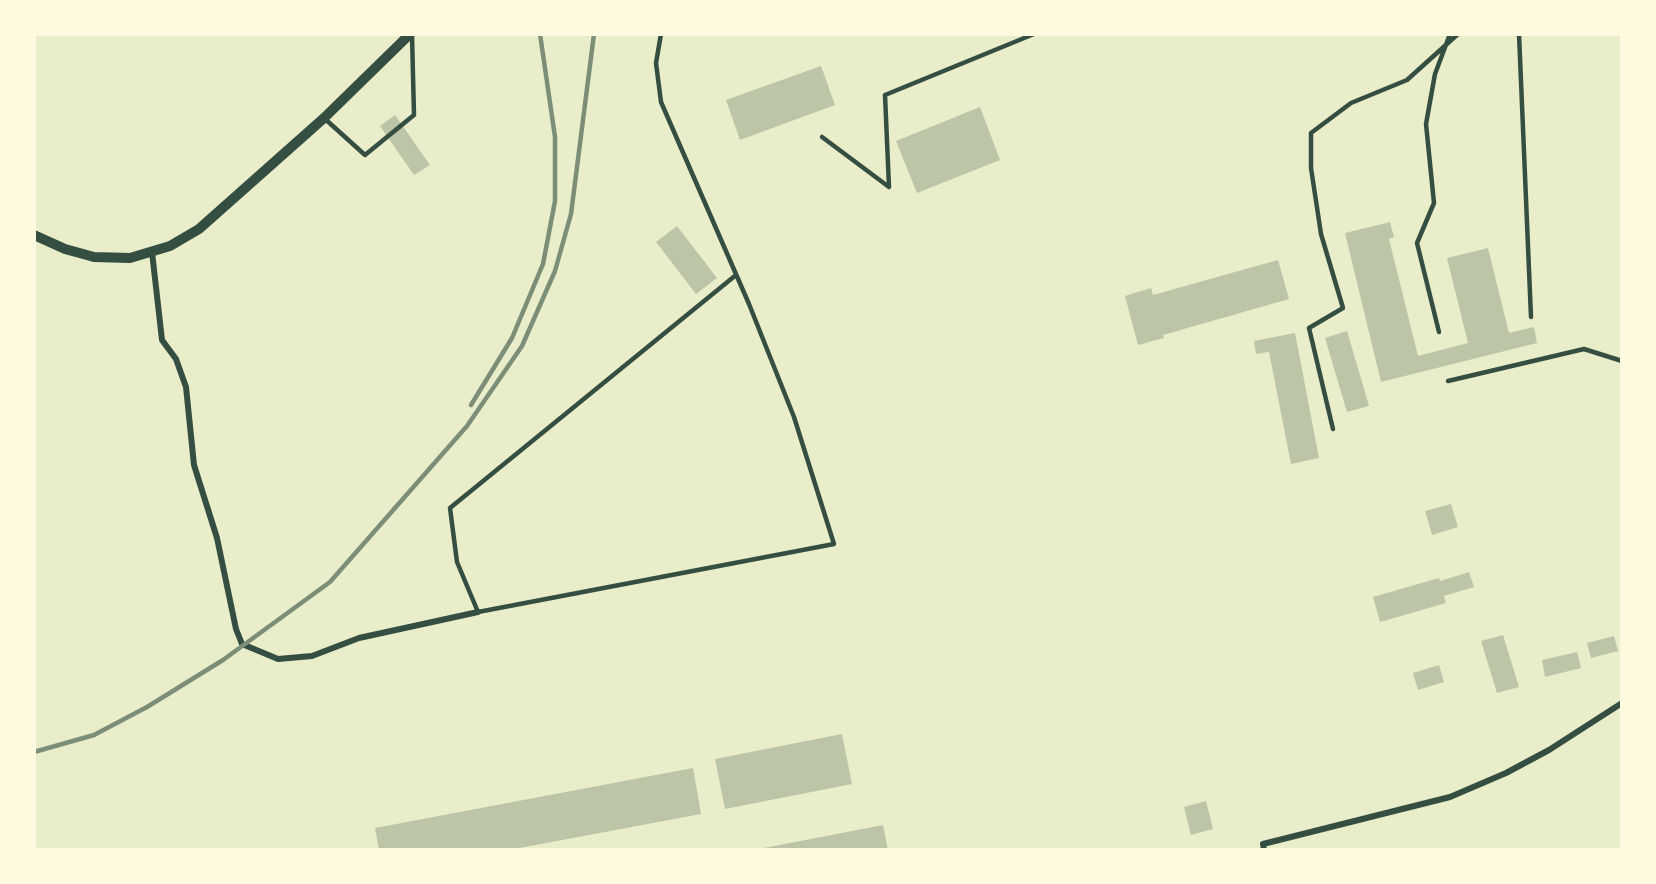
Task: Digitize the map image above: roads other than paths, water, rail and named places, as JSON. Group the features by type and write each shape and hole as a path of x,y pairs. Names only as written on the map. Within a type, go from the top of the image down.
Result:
{"street":[{"path":"34,235 65,249 94,256 130,258 170,246 199,229 324,118 411,34"},
{"path":"152,252 162,340 176,359 186,387 194,465 217,537 236,630 242,644 278,659 312,656 359,638 478,612"},
{"path":"1264,847 1450,797 1506,773 1540,755 1622,703"}],"lane":[{"path":"324,118 365,155 414,116 411,34"},
{"path":"661,34 656,63 661,102 736,275 794,417 834,544 478,612 457,562 450,508 736,275"},
{"path":"822,137 889,187 885,95 1034,34"},
{"path":"1439,332 1416,243 1434,203 1426,124 1435,74 1450,34"},
{"path":"1333,429 1309,328 1343,308 1321,234 1311,168 1311,133 1351,103 1407,80 1458,34"},
{"path":"1519,34 1531,317"},
{"path":"1448,381 1584,349 1622,361"}],"railway":[{"path":"471,405 512,338 543,264 555,201 555,137 540,34"},
{"path":"34,752 94,735 147,707 223,660 330,582 467,426 522,346 555,271 571,214 594,34"}]}
